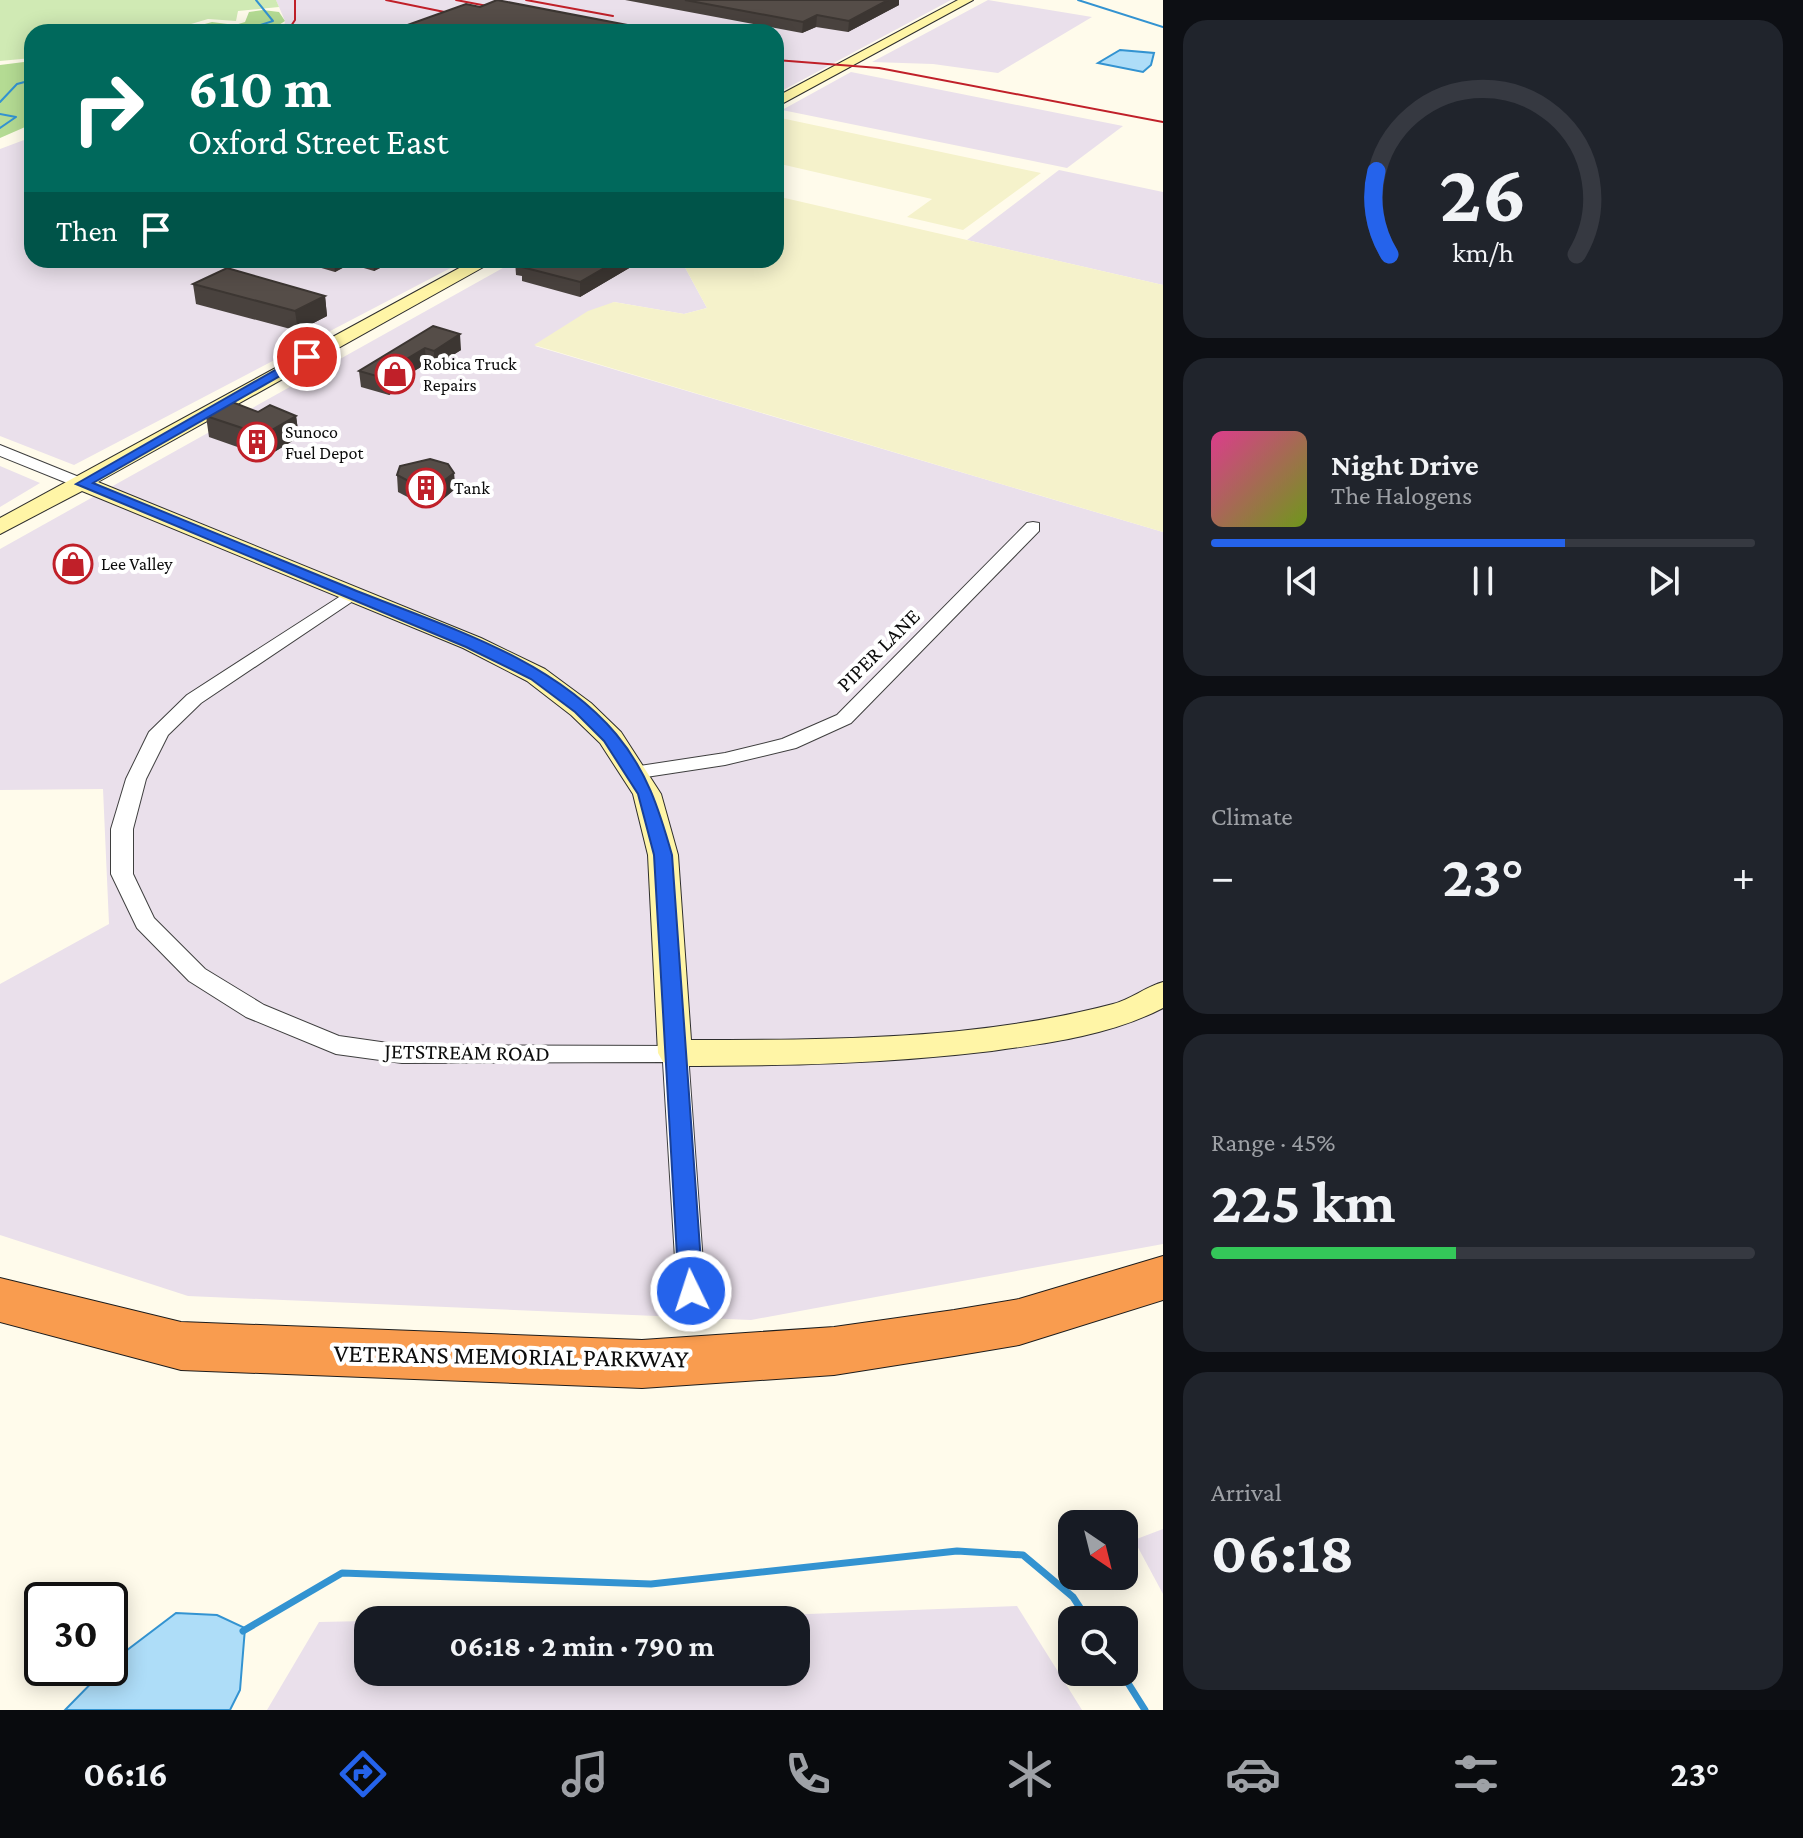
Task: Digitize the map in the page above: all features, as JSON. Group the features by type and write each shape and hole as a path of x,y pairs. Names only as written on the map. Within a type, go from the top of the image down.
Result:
{"highway":[{"name":"VETERANS MEMORIAL PARKWAY","path":"0,1300 181,1346 642,1364 834,1351 954,1333 1019,1322 1163,1278"}],"main road":[{"path":"784,99 967,0"},
{"path":"0,527 473,268"},
{"path":"83,484 472,643 536,675 581,709 611,738 647,794 663,855 675,1053"},
{"name":"JETSTREAM ROAD","path":"675,1053 843,1053 980,1040 1124,1014 1163,994"}],"street":[{"path":"0,450 83,484"},
{"name":"PIPER LANE","path":"633,773 725,759 789,744 844,719 1033,527"},
{"name":"JETSTREAM ROAD","path":"350,595 194,699 159,732 136,779 122,829 122,874 145,922 197,975 255,1011 336,1045 402,1054 675,1053"},
{"path":"675,1053 691,1291"}],"shaded area":[{"path":"276,0 951,0 784,90 784,24 285,24"},
{"path":"988,0 1092,17 998,73 933,64 872,62"},
{"path":"851,72 1123,126 1067,168 784,109"},
{"path":"784,119 1041,173 963,230 907,217 932,199 784,165"},
{"path":"24,140 24,268 451,268 74,465 0,436 0,149"},
{"path":"1059,170 1163,192 1163,285 967,240"},
{"path":"784,198 1163,285 1163,532 534,345 588,311 614,302 684,314 707,308 685,268 784,268"},
{"path":"503,268 685,268 707,308 684,314 614,302 535,346 1163,532 1163,1244 751,1320 188,1296 0,1235 0,984 109,924 103,789 0,790 0,549"},
{"path":"0,466 40,483 0,507"},
{"path":"1163,1529 1163,1594 1138,1547 1138,1538"},
{"path":"1017,1606 1058,1672 1058,1686 1067,1686 1082,1710 267,1710 319,1622 354,1621 354,1686 810,1686 810,1614"}],"green space":[{"path":"0,0 276,0 279,7 238,11 236,21 208,19 191,24 24,24 24,59 0,61"},
{"path":"249,12 279,12 285,21 280,24 238,24 245,22"},
{"path":"24,62 24,128 0,138 0,65"}],"water":[{"path":"1120,50 1154,53 1151,65 1143,72 1098,63"},
{"path":"176,1613 217,1615 245,1628 240,1690 230,1710 65,1710 89,1686 128,1686 128,1649"}],"building":[{"path":"497,0 622,24 410,24 466,4 480,7"},
{"path":"685,0 888,0 849,21 817,15 803,22"},
{"path":"227,268 325,296 295,311 193,284"},
{"path":"526,268 604,268 580,282"},
{"path":"433,326 460,334 434,351 425,348 395,366 404,369 387,379 359,371"},
{"path":"232,402 258,412 270,405 296,416 263,435 206,416"},
{"path":"430,459 448,464 454,473 441,483 416,485 397,475 400,466"}],"waterway":[{"path":"256,0 273,21 263,24"},
{"path":"1078,0 1163,27"},
{"path":"0,102 17,84 24,82"},
{"path":"0,114 16,117 0,128"},
{"path":"243,1631 342,1573 651,1584 957,1551 1023,1555 1073,1597 1079,1606"},
{"path":"1130,1686 1145,1710"}],"railway":[{"path":"292,24 295,0"},
{"path":"386,0 464,16"},
{"path":"456,0 503,9"},
{"path":"526,0 613,16"},
{"path":"784,61 879,68 1163,122"}],"place":[{"name":"Robica Truck Repairs","path":"395,374"},
{"name":"Sunoco Fuel Depot","path":"257,442"},
{"name":"Tank","path":"426,488"},
{"name":"Lee Valley","path":"73,564"}],"route":[{"path":"307,357 83,484 472,643 536,675 581,709 611,738 647,794 663,855 691,1291"}]}
